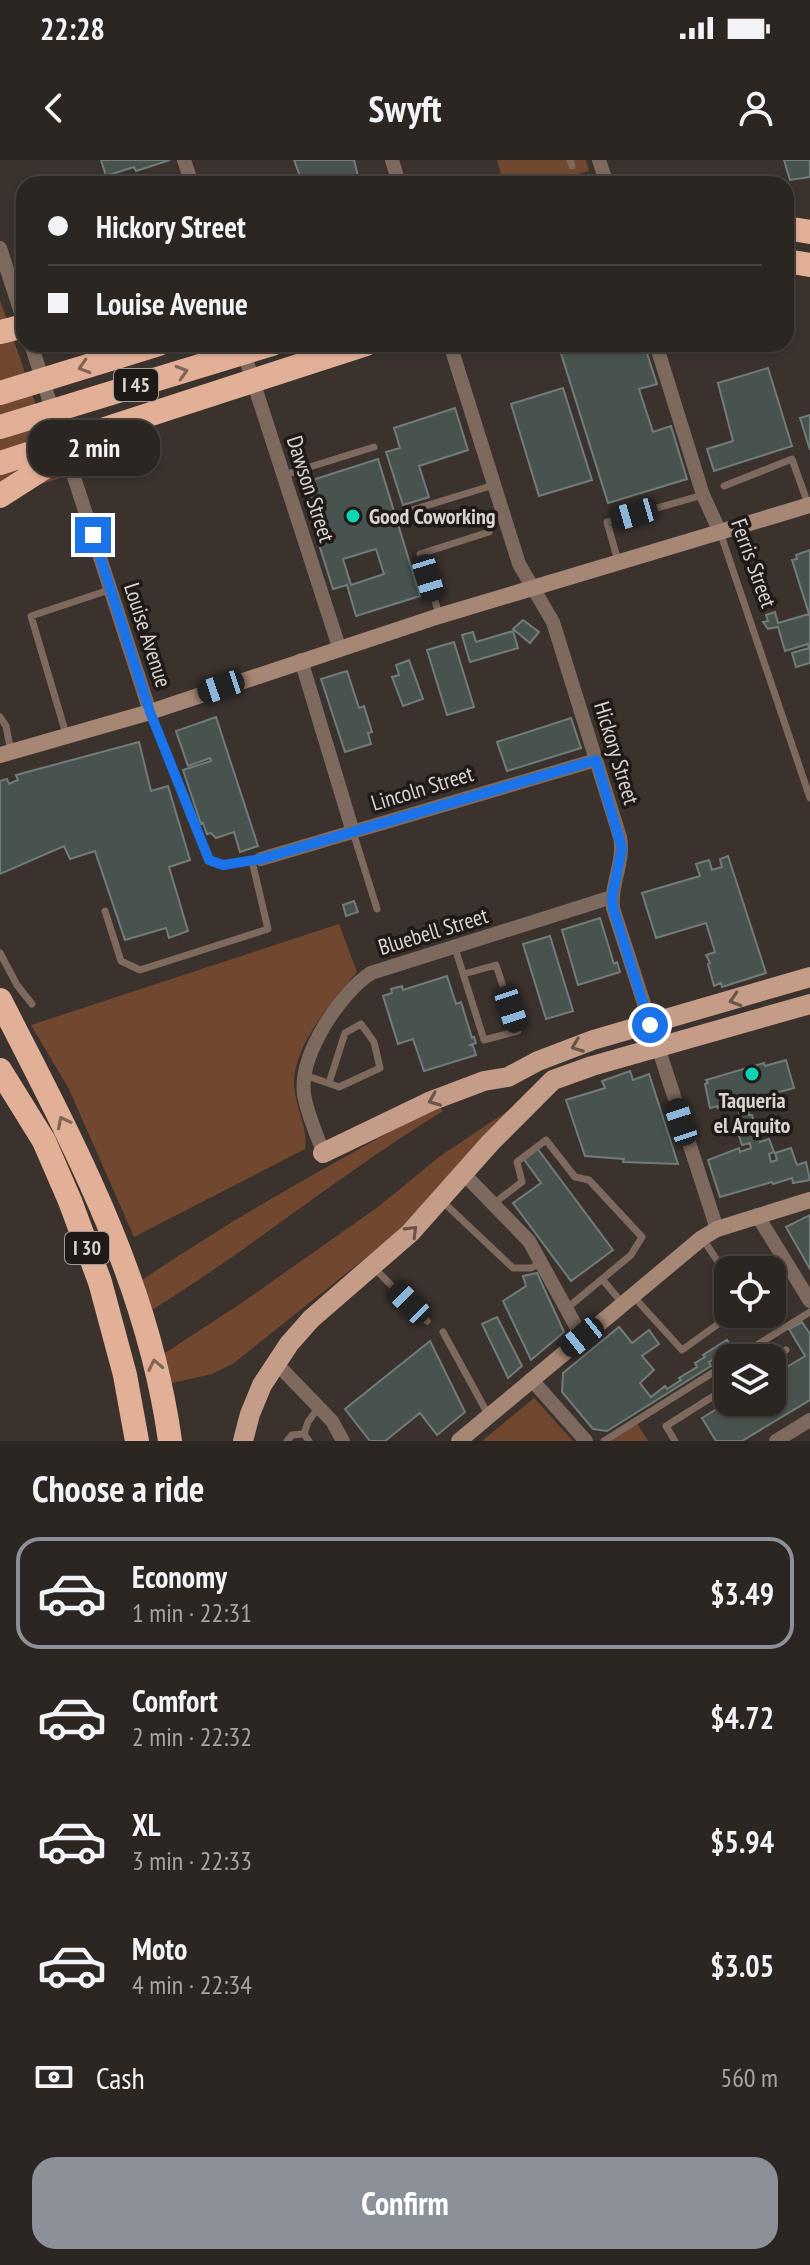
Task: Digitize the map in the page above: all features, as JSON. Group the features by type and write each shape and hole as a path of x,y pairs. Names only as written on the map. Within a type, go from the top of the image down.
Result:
{"highway":[{"path":"0,393 133,352"},
{"name":"I 45","path":"0,427 246,352"},
{"path":"0,496 50,464 80,450 343,352"},
{"path":"0,463 280,374"},
{"path":"0,1000 83,1163 125,1261 145,1320 170,1441"},
{"name":"I 30","path":"0,1070 44,1141 90,1255 113,1324 137,1441"}],"main road":[{"path":"6,753 150,712 339,647 809,505"},
{"path":"323,1153 431,1101 484,1081 508,1077 538,1061 593,1040 810,977"},
{"path":"243,1441 262,1385 311,1319 373,1267 441,1200 553,1080 810,1004"},
{"path":"459,1441 709,1234 757,1215 810,1200"}],"street":[{"path":"0,251 11,328"},
{"name":"Louise Avenue","path":"34,352 150,712"},
{"name":"Dawson Street","path":"244,352 339,647"},
{"name":"Hickory Street","path":"452,352 494,485 497,528 553,622 622,848 612,897 709,1234"},
{"name":"Ferris Street","path":"658,352 703,495 720,532"},
{"path":"301,660 353,832"},
{"name":"Lincoln Street","path":"256,860 596,760"},
{"name":"Bluebell Street","path":"323,1153 304,1093 305,1075 320,1034 357,983 371,973 612,897"},
{"path":"463,1173 529,1241 582,1337"},
{"path":"757,1215 810,1301"},
{"path":"276,1363 332,1421 343,1441"},
{"path":"531,1379 586,1441"},
{"path":"776,1441 810,1420"}],"lane":[{"path":"284,475 374,447"},
{"path":"724,486 792,459 809,505"},
{"path":"412,510 494,485"},
{"path":"619,563 607,522 703,495"},
{"path":"439,616 420,554 497,528"},
{"name":"Ferris Street","path":"720,532 810,798"},
{"path":"67,737 31,616 109,590"},
{"path":"105,911 121,961 140,970 268,929 256,860 223,865 209,860 150,712"},
{"path":"0,717 6,726 6,753"},
{"path":"353,832 377,909"},
{"path":"455,948 484,1040 518,1031 496,965 464,974"},
{"path":"0,953 17,985 32,1004"},
{"path":"305,1075 339,1087 380,1068 374,1042 361,1024 345,1033 329,1083"},
{"path":"494,1203 522,1182 517,1162 546,1140 575,1177 589,1180 642,1237 631,1255 566,1309"},
{"path":"441,1200 513,1268 531,1268 542,1262"},
{"path":"709,1234 719,1256"},
{"path":"373,1267 427,1321"},
{"path":"602,1279 682,1350 714,1327"},
{"path":"759,1344 810,1312"},
{"path":"443,1332 489,1416"},
{"path":"604,1441 714,1372"},
{"path":"675,1441 666,1426 714,1396"},
{"path":"287,1441 292,1435 306,1438 308,1422 319,1407"}],"shaded area":[{"path":"497,160 586,160 589,171 571,176 502,176"},
{"path":"0,300 61,478 0,497"},
{"path":"339,924 357,972 314,1028 298,1061 294,1077 295,1093 304,1128 305,1149 134,1237 69,1089 31,1025"},
{"path":"439,1106 443,1111 152,1310 142,1280 288,1189"},
{"path":"512,1108 388,1240 234,1363 212,1374 172,1383 165,1353 378,1207 439,1157"},
{"path":"534,1398 573,1441 482,1441"},
{"path":"637,1423 648,1441 608,1441"}],"building":[{"path":"101,160 170,160 136,171 134,167 106,176"},
{"path":"294,160 354,160 358,176 300,176"},
{"path":"784,160 810,160 810,177 794,179 794,176 789,176"},
{"path":"561,352 647,352 657,384 639,389 653,432 671,426 687,479 608,503"},
{"path":"768,368 792,446 714,471 707,449 733,441 718,383"},
{"path":"563,388 592,480 539,496 511,404"},
{"path":"455,408 468,450 419,466 429,497 403,505 386,452 400,448 394,428"},
{"path":"810,415 810,450 800,418"},
{"name":"Good Coworking","path":"378,459 420,596 356,616 347,585 333,589 300,484","holes":["376,549 384,574 351,585 343,559"]},
{"path":"810,550 810,663 796,667 792,653 809,648 808,644 785,651 778,627 768,629 763,622 768,621 766,615 775,612 778,623 809,614 792,560 797,559 796,555"},
{"path":"523,620 539,632 530,643 513,629"},
{"path":"513,631 518,648 470,662 462,635 473,632 476,642"},
{"path":"454,642 474,707 447,715 427,650"},
{"path":"409,660 423,699 403,706 392,677 399,675 396,665"},
{"path":"347,671 359,708 364,706 372,732 368,733 371,744 345,752 321,679"},
{"path":"216,717 258,846 240,852 234,832 216,838 211,833 207,834 201,824 183,770 211,761 210,758 188,766 176,731"},
{"path":"571,718 581,748 507,771 497,742"},
{"path":"139,742 151,791 168,786 190,860 169,867 188,931 169,938 166,928 125,940 95,851 70,859 64,846 0,874 0,781 7,779 9,784 18,780 16,775"},
{"path":"728,856 766,973 722,987 721,983 714,986 708,964 706,955 715,952 706,923 656,938 642,893 700,876 696,864 709,860 712,870 722,867 720,859"},
{"path":"354,901 358,912 346,916 343,905"},
{"path":"600,918 614,964 617,962 620,972 578,985 562,930"},
{"path":"550,936 573,1011 546,1019 523,944"},
{"path":"447,976 456,1004 461,1002 474,1037 476,1043 470,1045 476,1055 424,1071 413,1039 398,1044 383,996 392,993 391,989 402,986 403,990"},
{"path":"786,1060 794,1088 710,1108 706,1080 764,1063 765,1066"},
{"path":"630,1071 633,1080 649,1074 678,1164 623,1162 624,1159 585,1156 566,1100 605,1088 602,1081"},
{"path":"748,1110 760,1142 769,1139 774,1152 769,1154 771,1162 777,1160 775,1153 791,1148 797,1165 806,1162 810,1180 793,1183 792,1178 720,1197 708,1160 739,1148 740,1152 751,1148 750,1143 742,1145 734,1120 741,1118 739,1113"},
{"path":"537,1148 613,1250 571,1281 513,1203 541,1183 523,1158"},
{"path":"810,1215 810,1269 786,1227"},
{"path":"537,1273 564,1332 531,1360 503,1301 526,1286 523,1276"},
{"path":"497,1317 522,1366 508,1378 482,1324"},
{"path":"802,1322 810,1334 810,1400 786,1414 786,1368 805,1356 789,1329"},
{"path":"619,1327 632,1343 649,1330 659,1344 642,1356 654,1370 640,1383 651,1397 665,1386 667,1389 681,1380 679,1378 697,1367 695,1363 714,1348 714,1359 709,1362 711,1366 607,1431 593,1429 562,1392 563,1373"},
{"path":"430,1341 465,1412 437,1435 420,1413 385,1441 370,1441 345,1409"},
{"path":"714,1411 714,1416 783,1416 742,1441 716,1441 702,1418"}],"place":[{"name":"Good Coworking","path":"353,516"},
{"name":"Taqueria el Arquito","path":"752,1074"}],"route":[{"path":"93,535 150,712 209,860 223,865 261,859 596,760 622,848 620,870 612,897 613,908 650,1025"}]}
